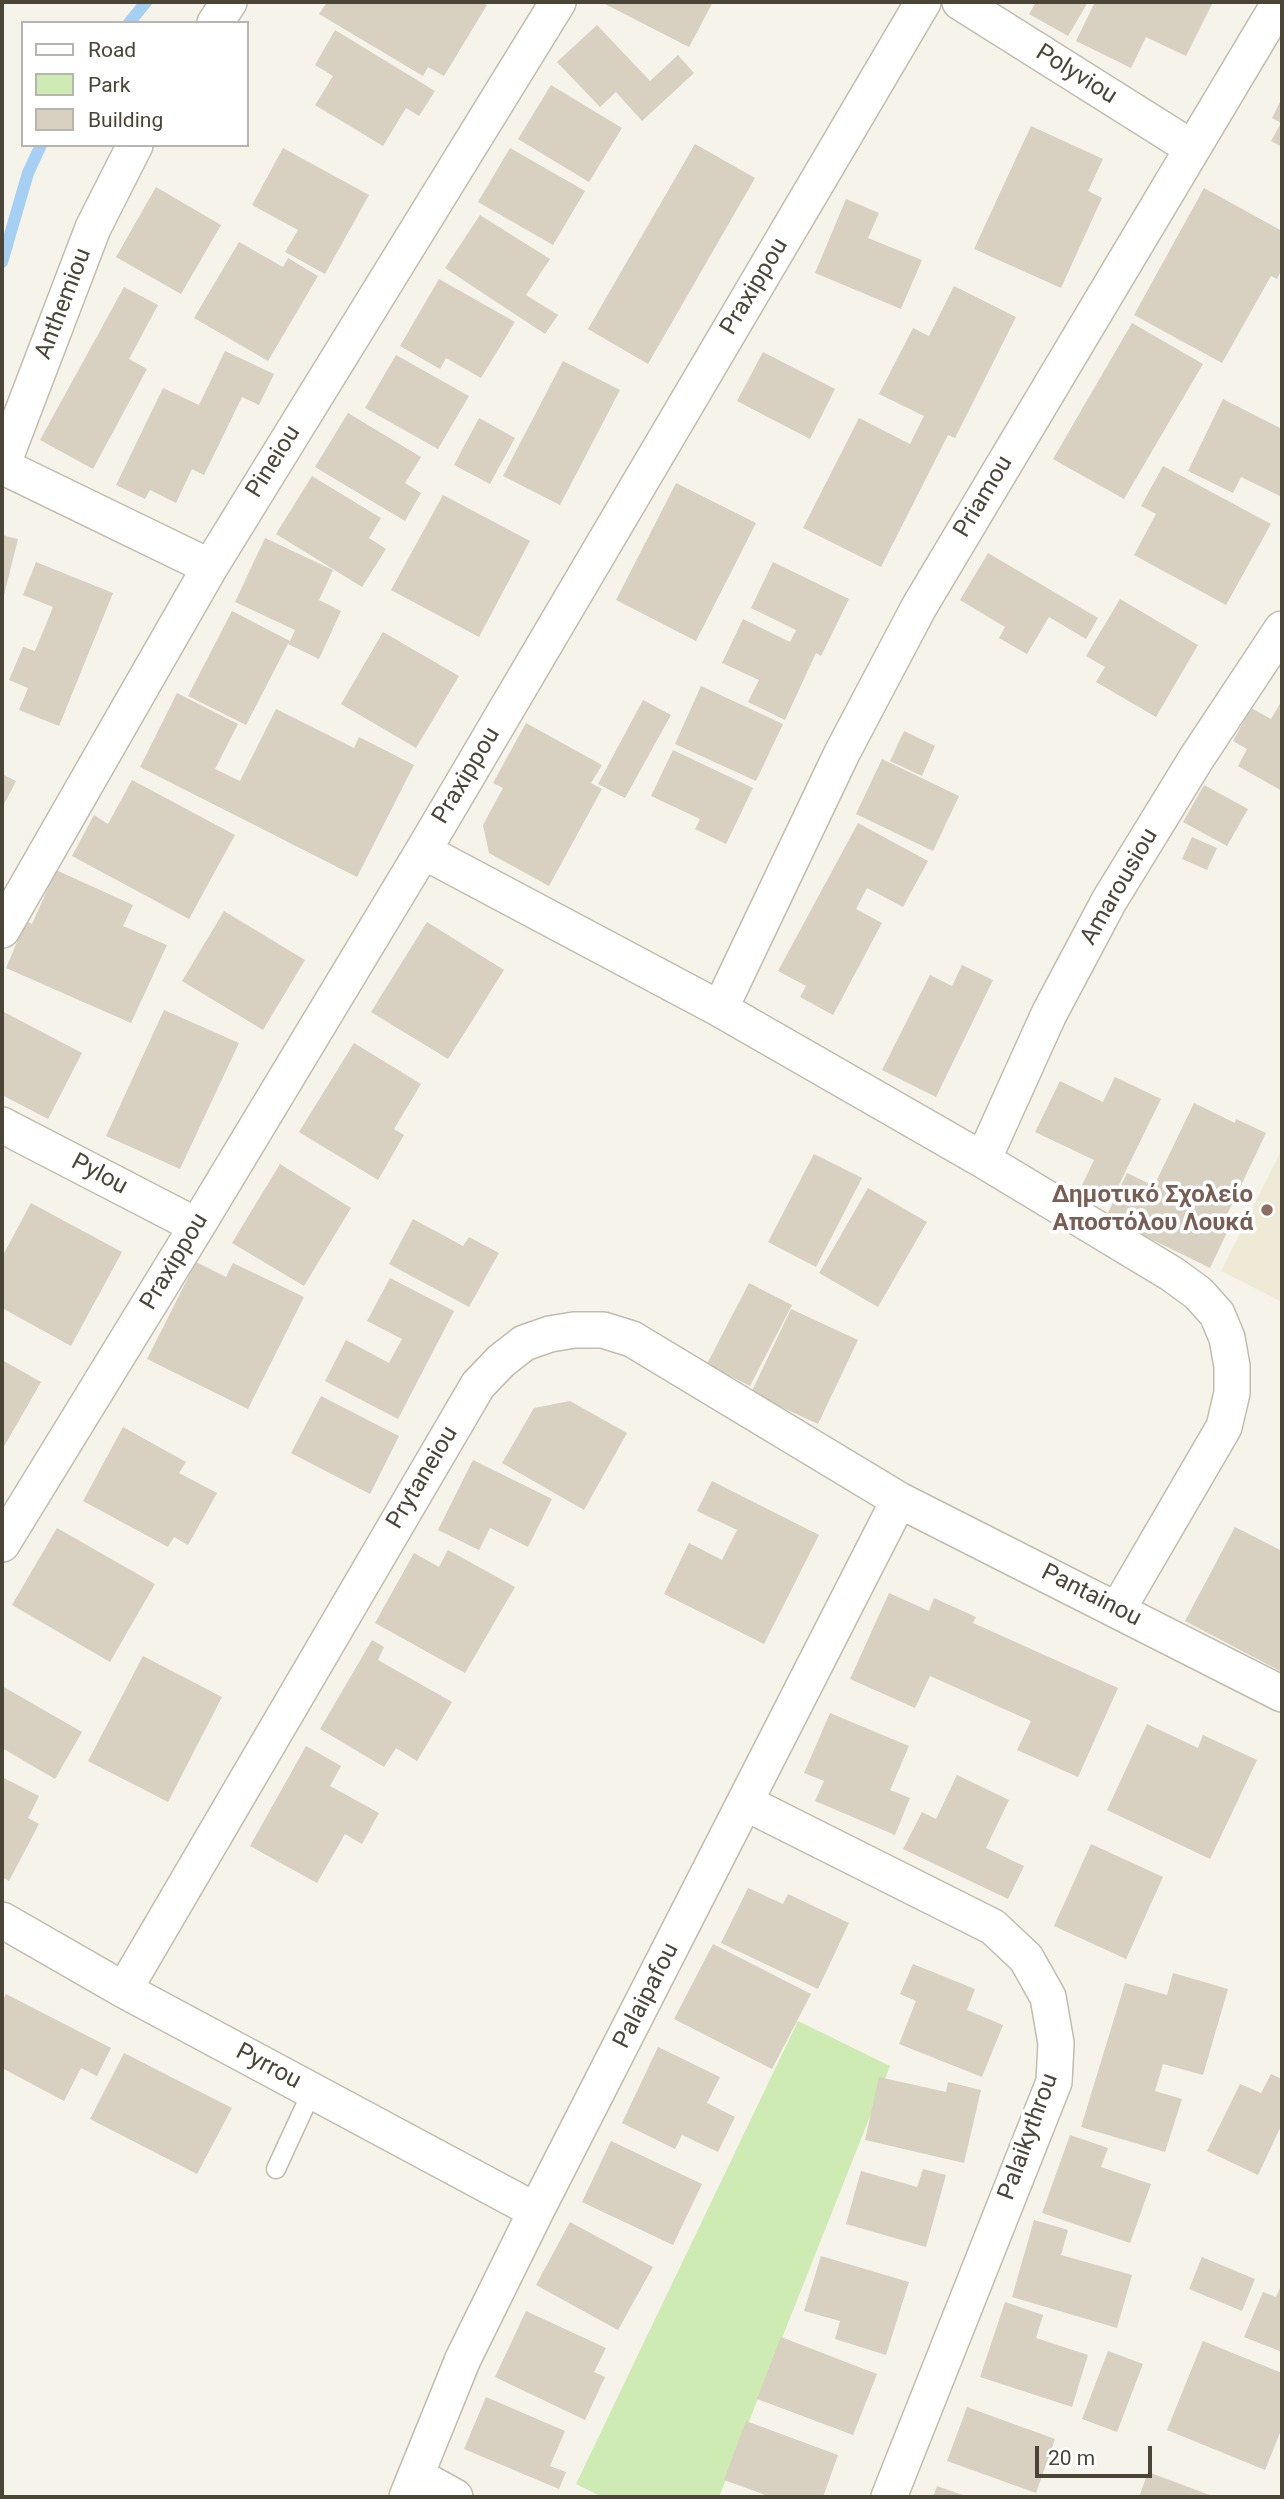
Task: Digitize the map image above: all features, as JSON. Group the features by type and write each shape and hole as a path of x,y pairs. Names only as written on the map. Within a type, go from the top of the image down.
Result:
{"street":[{"path":"216,21 229,2"},
{"name":"Pineiou","path":"2,930 210,567 558,2"},
{"name":"Praxippou","path":"2,1544 423,851 923,2"},
{"name":"Polyviou","path":"960,2 1192,148"},
{"name":"Priamou","path":"720,1009 842,753 919,607 1280,2"},
{"name":"Anthemiou","path":"2,466 93,228 134,147"},
{"path":"2,466 210,567"},
{"name":"Amarousiou","path":"983,1160 1049,1014 1109,901 1196,759 1279,641"},
{"path":"423,851 720,1009 983,1160 1189,1287 1217,1314 1227,1338 1232,1366 1232,1393 1224,1427 1118,1609"},
{"name":"Pylou","path":"2,1125 197,1226"},
{"name":"Prytaneiou","path":"124,1990 478,1385 501,1361 524,1343 550,1334 574,1330 603,1330 632,1339 899,1500"},
{"name":"Pantainou","path":"899,1500 1282,1693"},
{"name":"Palaipafou","path":"412,2487 463,2359 536,2211 899,1500"},
{"name":"Palaikythrou","path":"746,1803 993,1927 1026,1958 1048,1997 1056,2043 1054,2082 888,2497"},
{"name":"Pyrrou","path":"2,1920 124,1990 536,2211"},
{"path":"412,2487 454,2497"}],"lane":[{"path":"276,2169 312,2091"}],"shaded area":[{"name":"Δημοτικό Σχολείο Αποστόλου Λουκά","path":"1282,1149 1282,1302 1221,1271"}],"green space":[{"path":"798,2021 890,2066 719,2497 602,2497 576,2484"}],"building":[{"path":"327,2 482,2 487,5 444,76 428,67 423,76 319,14"},
{"path":"601,2 713,2 689,47"},
{"path":"1036,2 1088,2 1068,36 1029,14"},
{"path":"1095,2 1213,2 1186,56 1146,37 1131,68 1076,41"},
{"path":"597,25 650,81 678,55 694,73 642,121 616,92 600,107 557,62"},
{"path":"335,30 435,91 419,116 406,108 383,146 315,105 333,76 315,65"},
{"path":"551,85 622,128 589,182 518,139"},
{"path":"1282,98 1282,147 1271,141 1281,123 1272,118"},
{"path":"1031,126 1103,159 1088,191 1102,198 1061,288 974,249"},
{"path":"695,144 755,178 648,364 588,329"},
{"path":"283,148 369,195 325,274 285,252 298,230 252,205"},
{"path":"510,148 585,191 553,245 478,202"},
{"path":"156,187 221,225 181,294 116,257"},
{"path":"1204,188 1282,231 1282,269 1277,279 1271,276 1222,363 1134,315"},
{"path":"846,199 879,213 868,238 922,260 901,309 815,273"},
{"path":"480,215 550,259 526,295 558,315 545,334 445,268"},
{"path":"239,242 283,267 288,258 318,276 268,361 194,318"},
{"path":"439,279 515,322 481,378 446,358 440,369 400,346"},
{"path":"954,286 1016,317 955,438 948,435 881,567 803,528 859,418 910,444 924,416 879,394 913,328 929,336"},
{"path":"124,287 158,305 129,359 147,369 93,469 40,440"},
{"path":"1132,323 1203,364 1124,499 1053,459"},
{"path":"225,351 274,374 259,405 242,397 204,475 192,469 176,503 150,490 145,499 116,485 163,388 199,405"},
{"path":"763,352 835,389 810,439 737,401"},
{"path":"396,355 469,396 438,449 365,408"},
{"path":"563,361 620,390 560,505 503,476"},
{"path":"1223,399 1282,429 1282,497 1241,477 1233,493 1188,471"},
{"path":"348,413 421,457 405,483 421,493 405,521 315,467"},
{"path":"479,418 515,438 490,484 454,465"},
{"path":"1163,466 1271,524 1226,605 1134,555 1156,514 1141,506"},
{"path":"312,476 381,518 369,538 386,549 362,587 276,534"},
{"path":"676,483 756,523 696,641 616,600"},
{"path":"443,495 530,541 479,637 391,590"},
{"path":"2,535 18,539 3,599 2,599"},
{"path":"265,538 333,570 319,600 341,611 319,659 288,644 246,725 188,696 232,611 290,641 295,630 235,602"},
{"path":"988,553 1098,618 1086,639 1049,617 1027,654 999,638 1005,627 960,600"},
{"path":"36,562 113,593 59,726 19,710 28,688 9,680 23,647 35,651 53,607 23,595"},
{"path":"773,562 849,599 821,656 816,653 785,720 748,702 759,680 722,663 743,619 790,642 796,630 751,608"},
{"path":"1120,599 1198,645 1156,717 1096,682 1105,667 1086,656"},
{"path":"383,632 459,676 416,748 341,704"},
{"path":"701,686 783,724 756,781 675,744"},
{"path":"177,693 238,724 215,769 240,781 276,709 354,748 359,737 414,765 357,877 140,767"},
{"path":"643,700 671,715 625,798 598,784"},
{"path":"1282,700 1282,791 1238,766 1247,749 1233,741 1251,708 1271,719"},
{"path":"526,723 602,765 591,783 602,789 549,886 489,853 483,825 503,788 493,783"},
{"path":"904,731 935,746 922,776 890,761"},
{"path":"673,750 753,788 726,844 695,829 700,819 651,796"},
{"path":"882,759 959,796 933,851 856,814"},
{"path":"2,774 16,781 2,808"},
{"path":"132,780 235,835 189,919 72,856 94,815 108,824"},
{"path":"1204,785 1248,809 1227,846 1183,822"},
{"path":"858,823 928,861 903,907 867,888 856,909 882,923 833,1015 800,997 806,986 778,971"},
{"path":"1192,837 1217,848 1207,870 1182,859"},
{"path":"56,870 133,905 123,926 167,945 131,1023 6,968 26,921 32,924"},
{"path":"224,911 305,960 263,1030 182,981"},
{"path":"427,922 504,970 448,1059 371,1012"},
{"path":"962,965 993,980 936,1097 882,1070 930,975 952,986"},
{"path":"164,1010 239,1043 180,1169 106,1136"},
{"path":"4,1012 82,1053 48,1119 2,1095"},
{"path":"354,1043 421,1084 394,1129 404,1135 378,1180 299,1132"},
{"path":"1115,1077 1161,1099 1112,1199 1082,1185 1094,1160 1035,1132 1060,1081 1103,1102"},
{"path":"1194,1103 1235,1123 1236,1119 1266,1133 1224,1221 1231,1224 1210,1268 1106,1217 1127,1173 1154,1186"},
{"path":"814,1154 862,1178 816,1267 768,1242"},
{"path":"280,1164 351,1208 304,1286 232,1243"},
{"path":"868,1188 927,1222 878,1307 819,1273"},
{"path":"31,1203 122,1252 71,1346 2,1308 2,1257"},
{"path":"413,1219 463,1246 469,1237 499,1253 469,1307 389,1264"},
{"path":"196,1262 226,1277 233,1263 304,1297 248,1409 147,1359"},
{"path":"390,1278 454,1311 398,1419 325,1381 346,1340 389,1363 402,1339 367,1321"},
{"path":"749,1283 792,1305 750,1386 707,1364"},
{"path":"791,1309 858,1340 818,1424 751,1393"},
{"path":"2,1360 41,1382 2,1450"},
{"path":"321,1396 399,1436 370,1494 291,1453"},
{"path":"570,1401 627,1433 584,1510 502,1463 534,1408"},
{"path":"123,1427 186,1462 179,1473 217,1493 188,1545 174,1537 168,1547 83,1501"},
{"path":"473,1460 552,1499 528,1547 490,1528 479,1550 438,1530"},
{"path":"712,1481 819,1535 764,1644 664,1594 689,1543 722,1560 737,1530 697,1511"},
{"path":"1235,1527 1282,1551 1282,1672 1185,1621"},
{"path":"57,1528 155,1584 110,1662 12,1605"},
{"path":"448,1550 515,1587 465,1673 375,1623 414,1553 439,1567"},
{"path":"889,1593 929,1611 934,1598 976,1617 973,1623 1118,1688 1078,1777 1017,1750 1031,1721 930,1676 915,1708 850,1679"},
{"path":"372,1640 384,1647 378,1660 452,1702 417,1761 396,1748 384,1767 320,1729"},
{"path":"143,1656 222,1697 168,1802 88,1761"},
{"path":"2,1686 82,1732 55,1779 2,1748"},
{"path":"830,1713 909,1746 890,1790 910,1798 895,1835 815,1801 824,1781 804,1773"},
{"path":"1147,1724 1198,1748 1203,1735 1257,1760 1210,1859 1107,1810"},
{"path":"306,1746 341,1766 330,1786 379,1813 362,1844 345,1834 317,1883 250,1846"},
{"path":"957,1775 1009,1800 986,1848 1024,1866 1008,1899 903,1849 922,1812 936,1819"},
{"path":"2,1777 39,1796 28,1818 39,1824 9,1881 2,1877"},
{"path":"1091,1844 1163,1877 1126,1959 1054,1926"},
{"path":"748,1888 783,1904 788,1894 849,1923 818,1989 721,1943"},
{"path":"713,1944 811,1994 772,2069 674,2019"},
{"path":"913,1964 975,1989 967,2010 1003,2025 982,2077 899,2044 916,2001 900,1994"},
{"path":"1173,1973 1228,1989 1203,2075 1163,2064 1155,2091 1182,2099 1165,2152 1081,2127 1125,1983 1167,1995"},
{"path":"6,1994 111,2048 97,2076 81,2068 64,2101 2,2068 2,2002"},
{"path":"658,2047 720,2077 707,2103 735,2117 718,2152 682,2135 675,2149 622,2123"},
{"path":"124,2053 232,2108 197,2174 90,2119"},
{"path":"1271,2074 1282,2079 1282,2124 1258,2175 1207,2151 1240,2084 1261,2093"},
{"path":"879,2077 946,2092 948,2082 981,2090 964,2163 865,2140"},
{"path":"1070,2135 1108,2148 1101,2167 1151,2184 1130,2243 1042,2213"},
{"path":"611,2141 702,2184 673,2245 582,2202"},
{"path":"923,2169 946,2175 926,2247 846,2224 861,2171 917,2187"},
{"path":"1034,2220 1068,2230 1061,2255 1132,2275 1117,2328 1012,2297"},
{"path":"570,2222 653,2267 618,2330 536,2285"},
{"path":"821,2256 909,2282 886,2355 835,2339 840,2321 804,2311"},
{"path":"1202,2257 1255,2279 1242,2311 1189,2289"},
{"path":"1282,2283 1282,2352 1244,2337 1263,2292 1276,2297"},
{"path":"1005,2302 1043,2315 1036,2338 1088,2355 1072,2407 980,2377"},
{"path":"526,2311 606,2348 594,2372 605,2377 585,2420 495,2377"},
{"path":"781,2337 877,2374 853,2435 757,2399"},
{"path":"1203,2341 1282,2373 1282,2428 1265,2470 1167,2430"},
{"path":"1108,2351 1143,2364 1117,2432 1082,2419"},
{"path":"486,2397 565,2431 550,2466 566,2472 559,2489 464,2449"},
{"path":"967,2407 1055,2439 1036,2493 947,2461"},
{"path":"746,2421 838,2455 823,2497 771,2497 724,2480"},
{"path":"1148,2472 1215,2497 1139,2497"},
{"path":"937,2486 968,2497 933,2497"}],"waterway":[{"path":"131,21 146,2"},
{"path":"2,262 28,173 40,147"}],"place":[{"name":"Δημοτικό Σχολείο Αποστόλου Λουκά","path":"1267,1210"}]}
